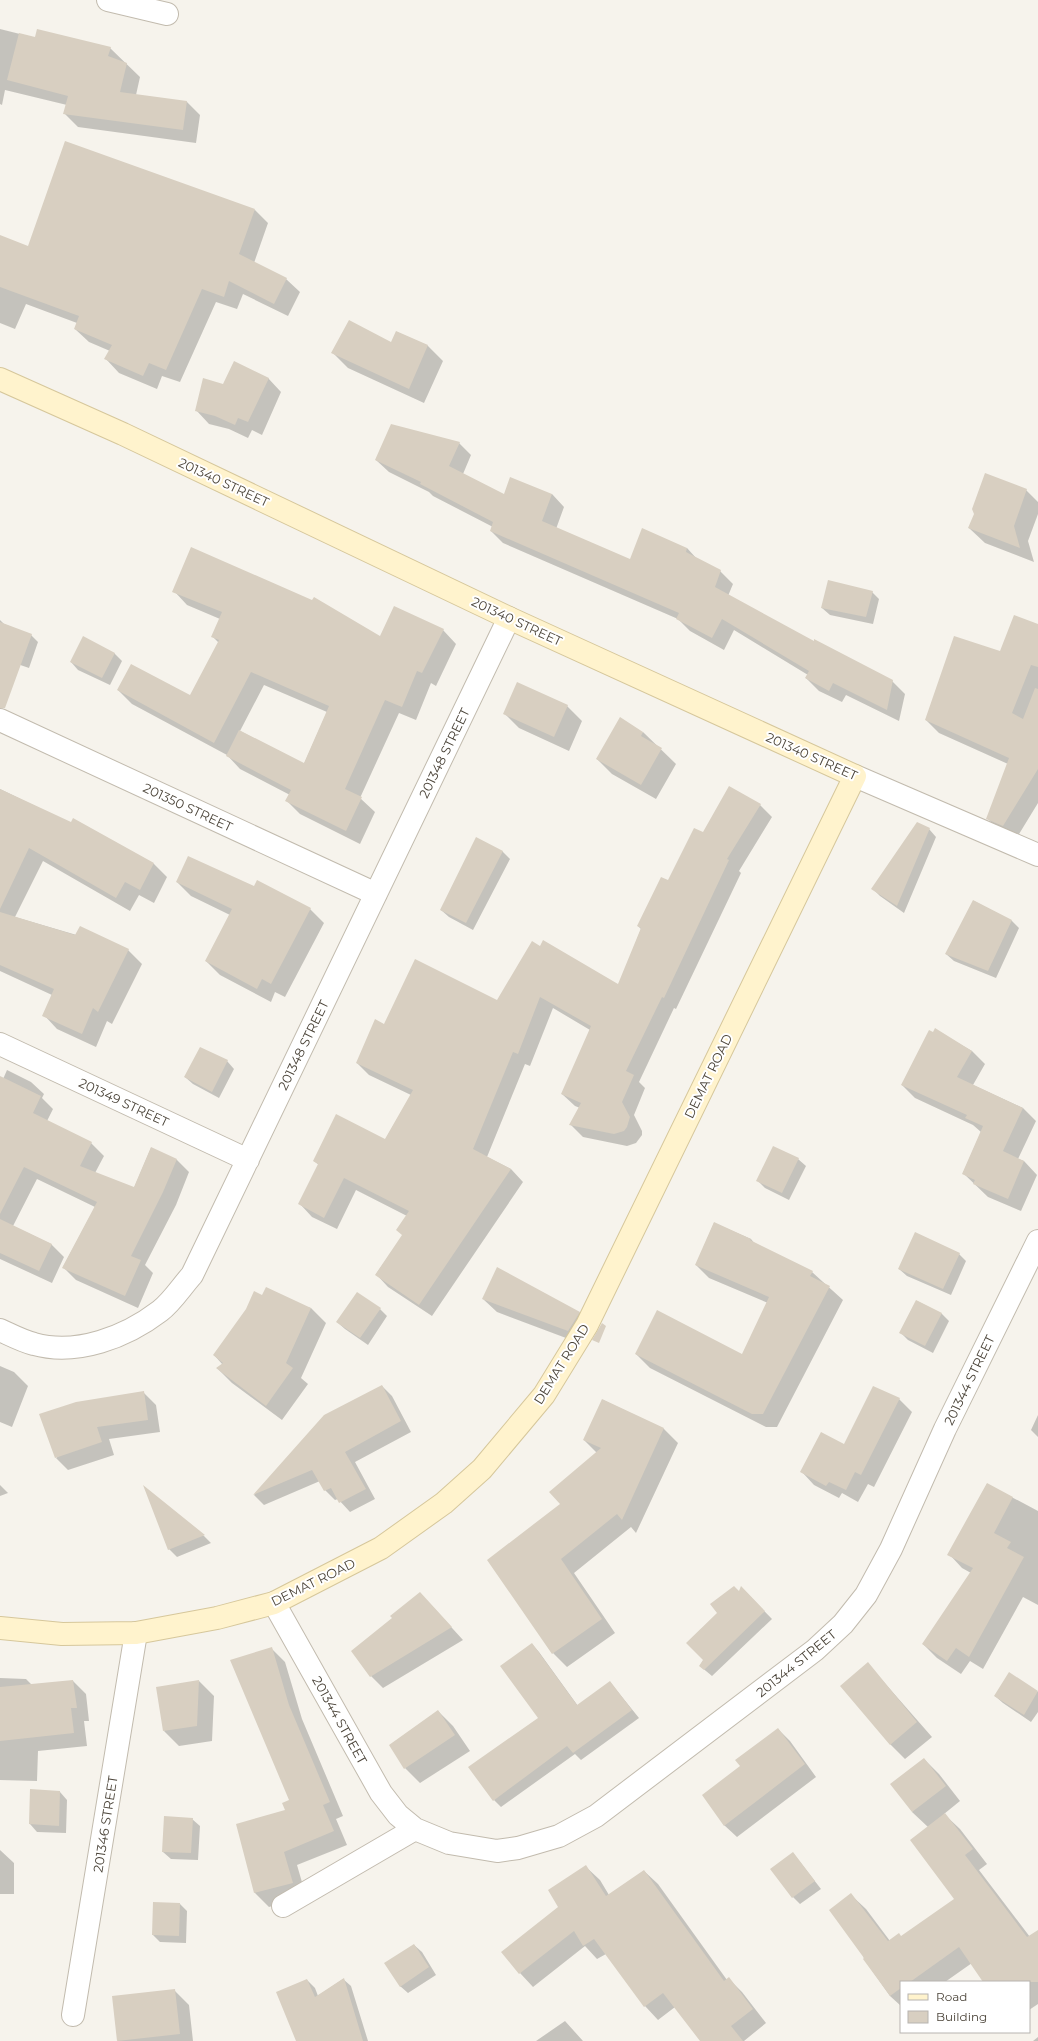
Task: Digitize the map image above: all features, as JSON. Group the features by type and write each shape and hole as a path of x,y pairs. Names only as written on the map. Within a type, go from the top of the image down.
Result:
{"street":[{"path":"108,0 167,14"},
{"name":"201340 STREET","path":"0,379 123,434 509,618 855,776 1038,855"},
{"name":"201348 STREET","path":"0,1330 34,1344 61,1348 98,1342 129,1331 161,1310 192,1275 509,618"},
{"name":"201350 STREET","path":"0,720 376,894"},
{"name":"DEMAT ROAD","path":"0,1628 62,1634 136,1632 217,1618 274,1603 381,1548 444,1503 482,1469 544,1395 587,1325 855,776"},
{"name":"201349 STREET","path":"0,1044 248,1160"},
{"name":"201344 STREET","path":"274,1603 381,1793 398,1815 415,1829 449,1844 497,1851 518,1848 559,1836 596,1816 815,1650 843,1624 866,1594 891,1549 945,1428 1038,1241"},
{"name":"201346 STREET","path":"73,2015 136,1632"},
{"path":"282,1906 415,1829"}],"building":[{"path":"37,29 111,47 108,56 127,63 120,92 187,101 183,130 63,114 68,96 7,80 19,33 35,37"},
{"path":"65,141 255,209 239,254 287,278 274,304 229,281 224,297 202,289 166,370 149,363 143,376 104,359 112,345 74,329 79,316 0,287 0,235 28,246"},
{"path":"349,320 391,342 396,331 428,345 409,389 331,353"},
{"path":"234,361 269,378 248,422 238,418 235,425 215,416 195,411 203,378 223,384"},
{"path":"391,424 460,442 449,466 504,494 510,477 552,494 542,521 630,559 642,528 687,548 686,552 721,570 715,587 814,641 814,639 893,680 887,710 833,683 829,691 805,678 809,671 722,619 712,638 676,619 679,613 490,531 493,522 420,484 421,482 375,460"},
{"path":"985,473 1027,489 1014,526 1020,548 968,528 974,514 972,509"},
{"path":"191,547 312,600 314,597 380,636 394,606 444,629 422,673 417,671 402,707 385,700 345,789 362,797 346,831 285,801 291,790 226,756 239,730 304,763 329,706 251,672 214,743 117,690 131,664 190,695 219,640 211,637 222,612 172,592"},
{"path":"828,580 873,591 866,617 821,608"},
{"path":"1014,615 1038,624 1038,667 1031,665 1012,713 1023,719 1035,688 1038,689 1038,769 1003,826 986,819 1009,758 925,720 954,636 1000,651"},
{"path":"0,622 32,634 5,708 0,708"},
{"path":"83,636 115,653 102,678 70,662"},
{"path":"517,682 568,705 554,737 503,714"},
{"path":"620,717 643,732 641,736 662,748 641,785 596,759"},
{"path":"729,786 761,804 727,859 729,860 664,998 662,997 626,1071 634,1075 622,1102 630,1117 627,1127 624,1131 614,1134 569,1125 581,1103 561,1094 591,1026 540,997 518,1054 513,1052 473,1149 511,1169 419,1305 375,1275 402,1235 396,1230 409,1211 344,1178 324,1218 298,1204 318,1164 313,1161 336,1114 385,1139 413,1090 356,1063 375,1019 384,1024 415,959 497,1000 532,941 540,946 543,940 618,984 641,928 637,926 661,877 668,880 694,828 703,832"},
{"path":"0,789 71,822 73,818 154,863 140,890 125,882 116,898 29,848 0,909"},
{"path":"917,822 930,828 897,906 871,889"},
{"path":"476,837 503,851 466,923 440,910"},
{"path":"188,856 254,886 257,880 311,908 271,984 262,979 257,989 205,961 232,909 176,882"},
{"path":"973,900 1012,920 988,971 945,954"},
{"path":"0,912 75,935 80,926 129,949 98,1012 93,1008 82,1034 42,1016 54,989 0,965"},
{"path":"935,1028 972,1051 957,1077 1023,1108 1003,1151 1024,1161 1008,1199 973,1184 975,1180 962,1174 983,1126 965,1118 967,1115 901,1085 929,1030 933,1032"},
{"path":"200,1047 228,1060 212,1092 184,1077"},
{"path":"0,1076 41,1096 33,1113 92,1142 80,1166 134,1187 151,1147 177,1159 163,1192 131,1256 141,1260 125,1296 62,1268 97,1202 24,1167 0,1214"},
{"path":"773,1146 799,1158 782,1193 756,1181"},
{"path":"0,1219 52,1244 39,1271 0,1253"},
{"path":"714,1222 813,1271 810,1276 830,1286 763,1414 752,1414 635,1354 657,1310 742,1354 769,1297 695,1265"},
{"path":"915,1232 960,1253 943,1289 898,1269"},
{"path":"497,1267 580,1312 568,1331 482,1299"},
{"path":"266,1287 311,1308 286,1363 293,1368 266,1406 216,1368 223,1363 213,1355 246,1309 254,1291 262,1295"},
{"path":"357,1292 381,1308 360,1338 336,1322"},
{"path":"916,1300 942,1313 925,1346 899,1333"},
{"path":"602,1323 606,1326 599,1343 592,1340"},
{"path":"382,1385 401,1421 345,1452 366,1489 339,1503 331,1488 324,1491 312,1470 253,1495 324,1415"},
{"path":"873,1386 900,1398 861,1475 855,1472 846,1490 829,1482 826,1486 800,1472 821,1432 844,1444"},
{"path":"144,1391 148,1420 97,1427 102,1442 55,1458 39,1414 76,1402"},
{"path":"602,1399 664,1428 622,1520 617,1514 561,1559 602,1619 552,1654 487,1560 560,1504 549,1492 601,1448 583,1440"},
{"path":"987,1483 1013,1497 994,1533 1011,1542 1007,1548 1024,1557 969,1657 956,1648 947,1661 922,1644 973,1568 947,1555"},
{"path":"143,1485 205,1535 168,1550"},
{"path":"734,1586 739,1591 741,1586 765,1611 704,1670 699,1666 703,1660 686,1643 717,1613 710,1604"},
{"path":"420,1592 452,1627 370,1677 351,1651 392,1618 390,1616"},
{"path":"532,1643 577,1705 610,1681 632,1710 573,1753 567,1746 493,1801 468,1767 538,1718 500,1666"},
{"path":"272,1647 289,1705 330,1802 323,1805 334,1831 284,1852 293,1883 254,1893 236,1824 285,1810 282,1803 289,1800 230,1660"},
{"path":"868,1662 917,1722 890,1745 840,1686"},
{"path":"1009,1672 1038,1691 1024,1715 994,1696"},
{"path":"73,1680 77,1708 71,1708 74,1733 0,1741 0,1687"},
{"path":"199,1680 197,1726 163,1731 156,1687"},
{"path":"438,1710 455,1735 404,1769 389,1745"},
{"path":"778,1728 805,1764 724,1826 702,1795 740,1766 735,1760"},
{"path":"924,1758 946,1786 912,1812 890,1784"},
{"path":"30,1789 60,1791 59,1826 29,1824"},
{"path":"945,1813 973,1849 965,1855 1027,1937 1038,1930 1038,1982 982,1981 959,1947 911,1981 900,1981 900,1989 890,1996 829,1910 851,1893 888,1941 899,1933 901,1936 954,1899 910,1840"},
{"path":"164,1816 193,1818 191,1853 162,1852"},
{"path":"793,1852 815,1881 792,1898 770,1869"},
{"path":"586,1865 606,1896 644,1870 724,1981 729,1977 753,2009 731,2026 743,2041 700,2041 663,1993 644,2007 594,1939 583,1946 574,1931 519,1974 501,1952 558,1907 548,1890"},
{"path":"153,1902 180,1903 179,1936 152,1935"},
{"path":"414,1944 429,1967 400,1987 384,1963"},
{"path":"344,1978 363,2041 296,2041 276,1992 307,1979 315,1997"},
{"path":"175,1989 180,2034 117,2041 112,1996"}]}
